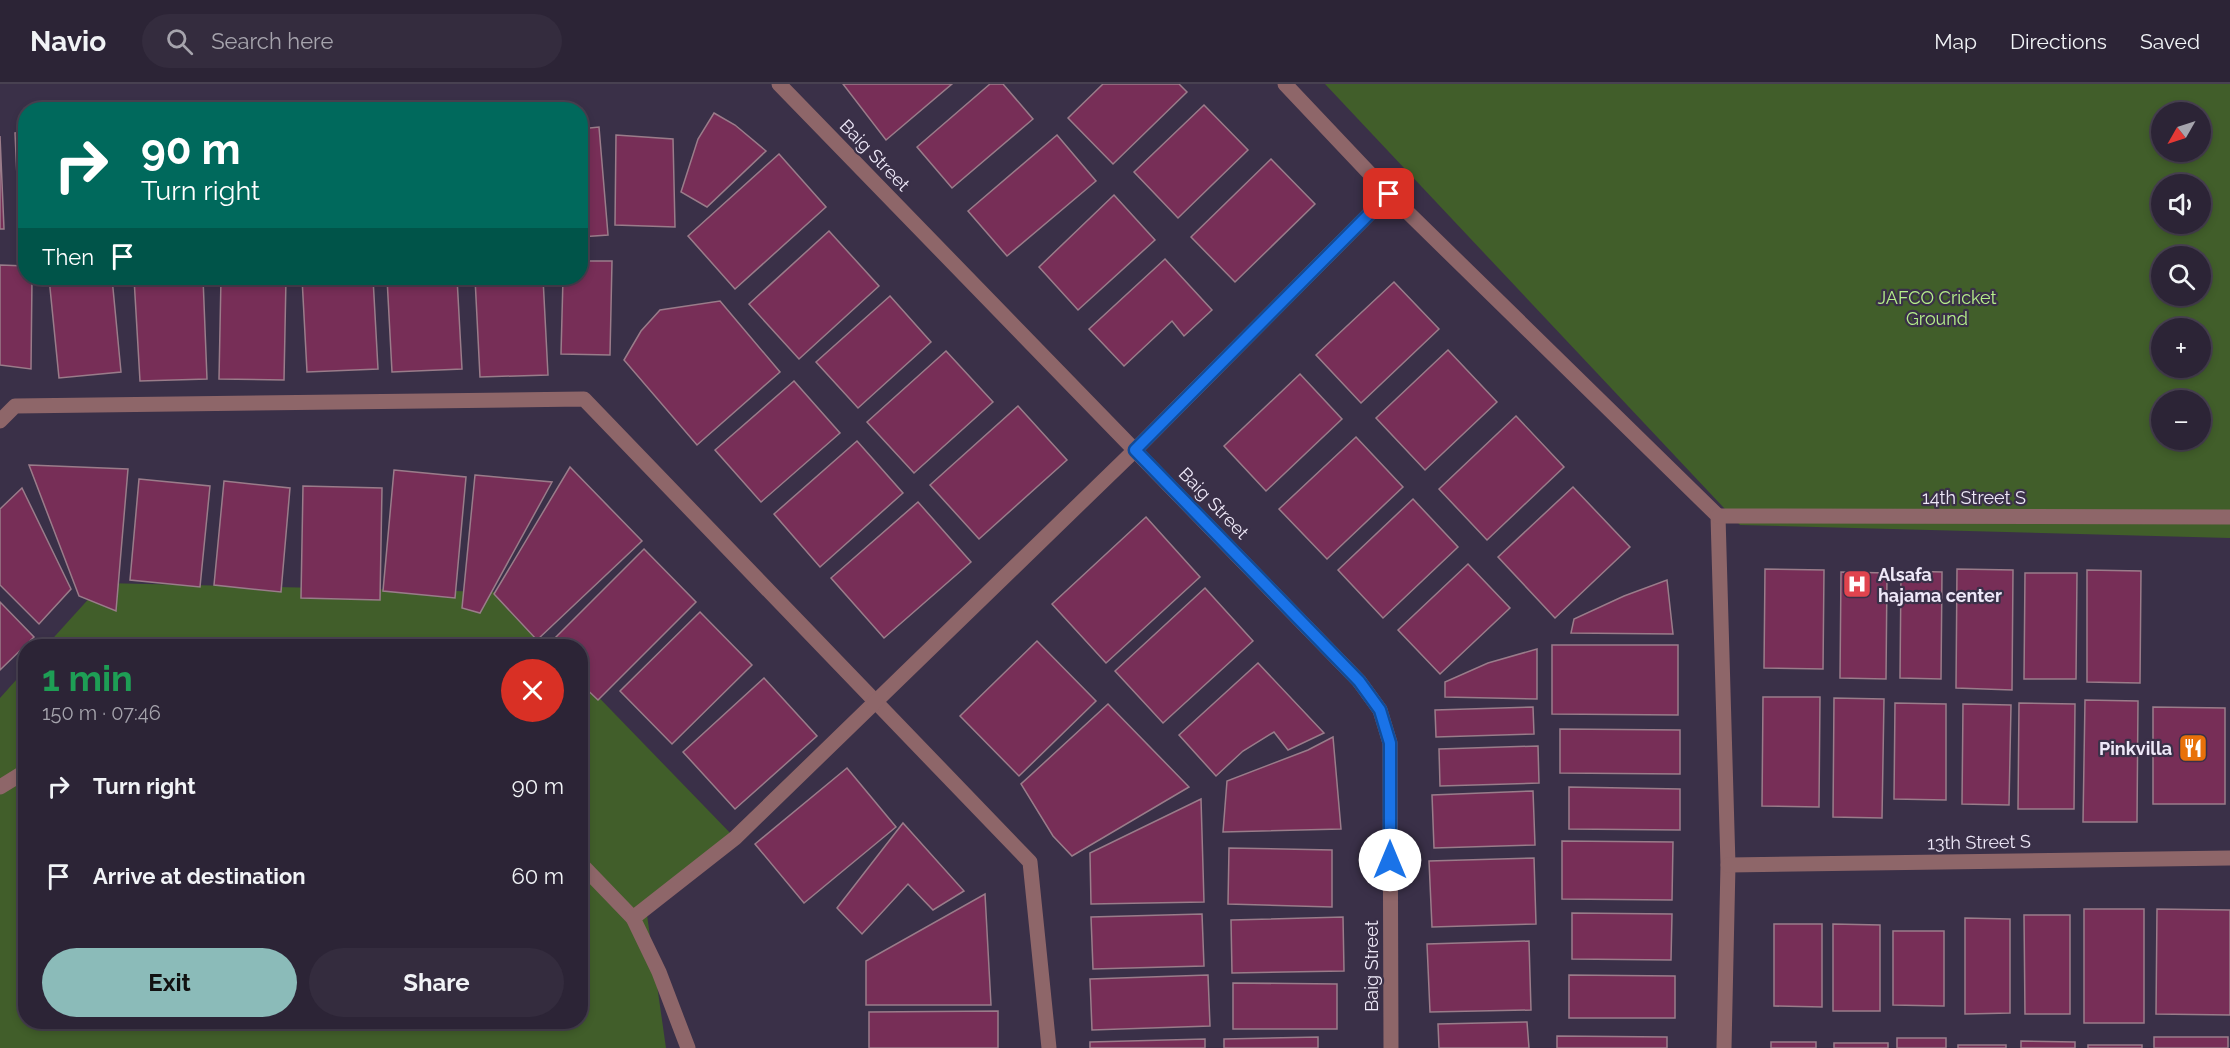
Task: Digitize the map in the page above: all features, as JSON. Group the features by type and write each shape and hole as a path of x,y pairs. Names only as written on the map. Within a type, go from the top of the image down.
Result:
{"street":[{"name":"Baig Street","path":"779,84 1359,681 1380,710 1390,743 1391,1048"},
{"path":"1285,84 1389,194 1718,516 1728,866 1724,1048"},
{"path":"633,918 735,838 1135,450 1389,194"},
{"path":"0,422 15,406 584,399 1030,862 1049,1048"},
{"name":"14th Street S","path":"1718,516 2230,517"},
{"path":"0,788 18,776"},
{"name":"13th Street S","path":"1728,866 2230,858"},
{"path":"588,871 633,918 659,972 688,1048"}],"green space":[{"name":"JAFCO Cricket Ground","path":"1325,84 2230,84 2230,538 1740,525"},
{"path":"103,583 497,592 542,639 52,639"},
{"path":"18,678 18,1029 588,1029 588,686 735,838 646,908 666,1048 0,1048 0,698"}],"building":[{"path":"843,84 952,84 886,140"},
{"path":"990,84 1003,84 1033,119 952,188 917,147"},
{"path":"1103,84 1179,84 1187,92 1113,164 1068,118"},
{"path":"1204,105 1248,150 1178,218 1134,172"},
{"path":"714,113 735,125 766,151 707,207 681,192 698,139"},
{"path":"599,127 608,235 588,236 588,128"},
{"path":"15,133 18,133 18,199"},
{"path":"616,135 673,139 675,227 615,225"},
{"path":"1057,135 1096,181 1007,256 968,211"},
{"path":"0,136 4,229 0,229"},
{"path":"779,154 826,207 735,289 688,236"},
{"path":"1271,159 1315,204 1235,282 1191,237"},
{"path":"1114,195 1155,240 1078,310 1039,267"},
{"path":"829,231 879,286 799,359 749,304"},
{"path":"1165,259 1212,310 1184,336 1172,321 1124,366 1089,329"},
{"path":"588,261 612,261 610,355 561,354 563,285 588,285"},
{"path":"0,265 18,266 18,285 32,285 31,369 0,365"},
{"path":"1394,282 1439,329 1361,403 1316,355"},
{"path":"50,285 113,285 121,372 59,378"},
{"path":"134,285 203,285 207,379 140,381"},
{"path":"221,285 286,285 284,380 219,379"},
{"path":"302,285 373,285 378,369 307,372"},
{"path":"387,285 457,285 462,369 392,372"},
{"path":"475,285 543,285 548,375 480,377"},
{"path":"890,296 931,342 858,408 816,362"},
{"path":"720,301 780,372 697,445 624,360 641,331 660,310"},
{"path":"1448,350 1497,402 1425,470 1376,418"},
{"path":"946,351 993,402 914,473 867,422"},
{"path":"1300,374 1342,419 1266,491 1224,446"},
{"path":"794,381 840,433 761,502 715,450"},
{"path":"1018,406 1067,460 979,539 930,485"},
{"path":"1516,416 1564,467 1487,540 1439,489"},
{"path":"1356,437 1403,487 1327,559 1279,509"},
{"path":"857,441 903,493 820,567 774,514"},
{"path":"29,465 128,469 116,611 79,596"},
{"path":"570,467 642,541 538,639 494,594"},
{"path":"394,470 466,477 455,598 383,591"},
{"path":"475,475 552,482 480,613 462,608"},
{"path":"139,479 210,486 200,587 130,580"},
{"path":"224,481 290,488 281,592 214,585"},
{"path":"303,486 382,488 380,600 301,598"},
{"path":"1573,487 1630,547 1555,618 1498,557"},
{"path":"22,488 71,589 39,624 0,585 0,509"},
{"path":"1413,499 1458,547 1383,618 1338,570"},
{"path":"918,502 971,562 884,638 831,578"},
{"path":"1146,517 1200,577 1106,663 1052,604"},
{"path":"644,549 696,602 598,700 588,691 588,639 554,639"},
{"path":"1468,564 1510,608 1440,674 1398,630"},
{"path":"1765,569 1824,570 1823,669 1764,668"},
{"path":"1957,569 2013,570 2012,690 1956,688"},
{"path":"2087,570 2141,571 2140,683 2087,682"},
{"path":"1901,571 1942,572 1941,679 1900,678"},
{"path":"1841,572 1887,573 1886,679 1840,678"},
{"path":"2025,573 2077,573 2076,679 2024,679"},
{"path":"1667,580 1673,634 1571,633 1574,619 1624,596"},
{"path":"1205,588 1253,641 1163,723 1115,671"},
{"path":"0,602 34,637 18,639 18,653 0,670"},
{"path":"700,612 752,665 672,744 620,691"},
{"path":"1037,641 1096,701 1019,776 960,716"},
{"path":"1552,645 1678,645 1678,715 1552,714"},
{"path":"1537,649 1537,699 1445,697 1445,682 1488,663"},
{"path":"1258,663 1324,733 1288,750 1274,732 1243,751 1216,776 1179,735"},
{"path":"764,678 817,736 735,809 683,752"},
{"path":"1763,697 1820,697 1819,807 1762,806"},
{"path":"1834,698 1884,699 1882,818 1833,817"},
{"path":"2085,700 2138,701 2137,822 2083,822"},
{"path":"1895,703 1946,704 1946,800 1894,799"},
{"path":"2019,703 2075,704 2074,809 2018,809"},
{"path":"1108,704 1189,787 1072,856 1053,836 1021,784"},
{"path":"1963,704 2011,705 2009,805 1962,804"},
{"path":"1533,707 1534,734 1436,737 1435,710"},
{"path":"2153,707 2225,708 2225,804 2153,804"},
{"path":"1560,729 1680,730 1680,774 1560,773"},
{"path":"1333,737 1341,829 1223,832 1227,781 1308,750"},
{"path":"1538,746 1539,783 1440,786 1439,749"},
{"path":"847,768 896,827 804,903 755,844"},
{"path":"1569,787 1680,789 1680,830 1569,829"},
{"path":"1533,791 1535,845 1434,848 1432,795"},
{"path":"1201,799 1204,902 1091,904 1090,853"},
{"path":"903,823 964,891 933,910 908,884 862,934 837,908"},
{"path":"1562,841 1673,842 1672,900 1562,899"},
{"path":"1229,848 1332,850 1332,907 1228,904"},
{"path":"1534,858 1536,924 1432,927 1429,861"},
{"path":"985,894 991,1005 866,1005 866,961"},
{"path":"2084,909 2144,909 2144,1023 2084,1023"},
{"path":"2157,909 2230,910 2230,1015 2156,1014"},
{"path":"1572,913 1672,914 1671,960 1572,959"},
{"path":"1202,914 1204,966 1093,969 1091,917"},
{"path":"2024,915 2070,915 2070,1014 2025,1014"},
{"path":"1343,917 1344,971 1232,973 1231,920"},
{"path":"1965,918 2010,919 2010,1013 1965,1014"},
{"path":"1774,924 1822,924 1822,1007 1774,1006"},
{"path":"1833,924 1880,925 1880,1011 1833,1011"},
{"path":"1893,931 1944,931 1944,1006 1893,1005"},
{"path":"1529,941 1531,1010 1430,1012 1427,944"},
{"path":"1208,975 1210,1026 1092,1030 1090,979"},
{"path":"1569,975 1675,976 1675,1018 1569,1018"},
{"path":"1233,983 1337,984 1337,1029 1233,1029"},
{"path":"998,1011 998,1048 869,1048 869,1012"},
{"path":"1527,1022 1529,1048 1439,1048 1438,1024"},
{"path":"1557,1036 1667,1037 1667,1048 1557,1048"},
{"path":"1318,1037 1318,1048 1224,1048 1224,1039"},
{"path":"2154,1037 2228,1037 2228,1048 2154,1048"},
{"path":"1897,1038 1946,1038 1946,1048 1897,1048"},
{"path":"1205,1039 1205,1048 1090,1048 1090,1042"},
{"path":"2021,1041 2075,1042 2075,1048 2021,1048"},
{"path":"1771,1042 1816,1042 1816,1048 1771,1048"},
{"path":"1834,1043 1888,1043 1888,1048 1834,1048"},
{"path":"1958,1045 2006,1045 2006,1048 1958,1048"},
{"path":"2088,1045 2142,1045 2142,1048 2088,1048"}],"place":[{"name":"Alsafa hajama center","path":"1857,584"},
{"name":"Pinkvilla","path":"2193,748"}],"route":[{"path":"1389,194 1135,450 1359,681 1380,710 1390,743 1390,860"}]}
